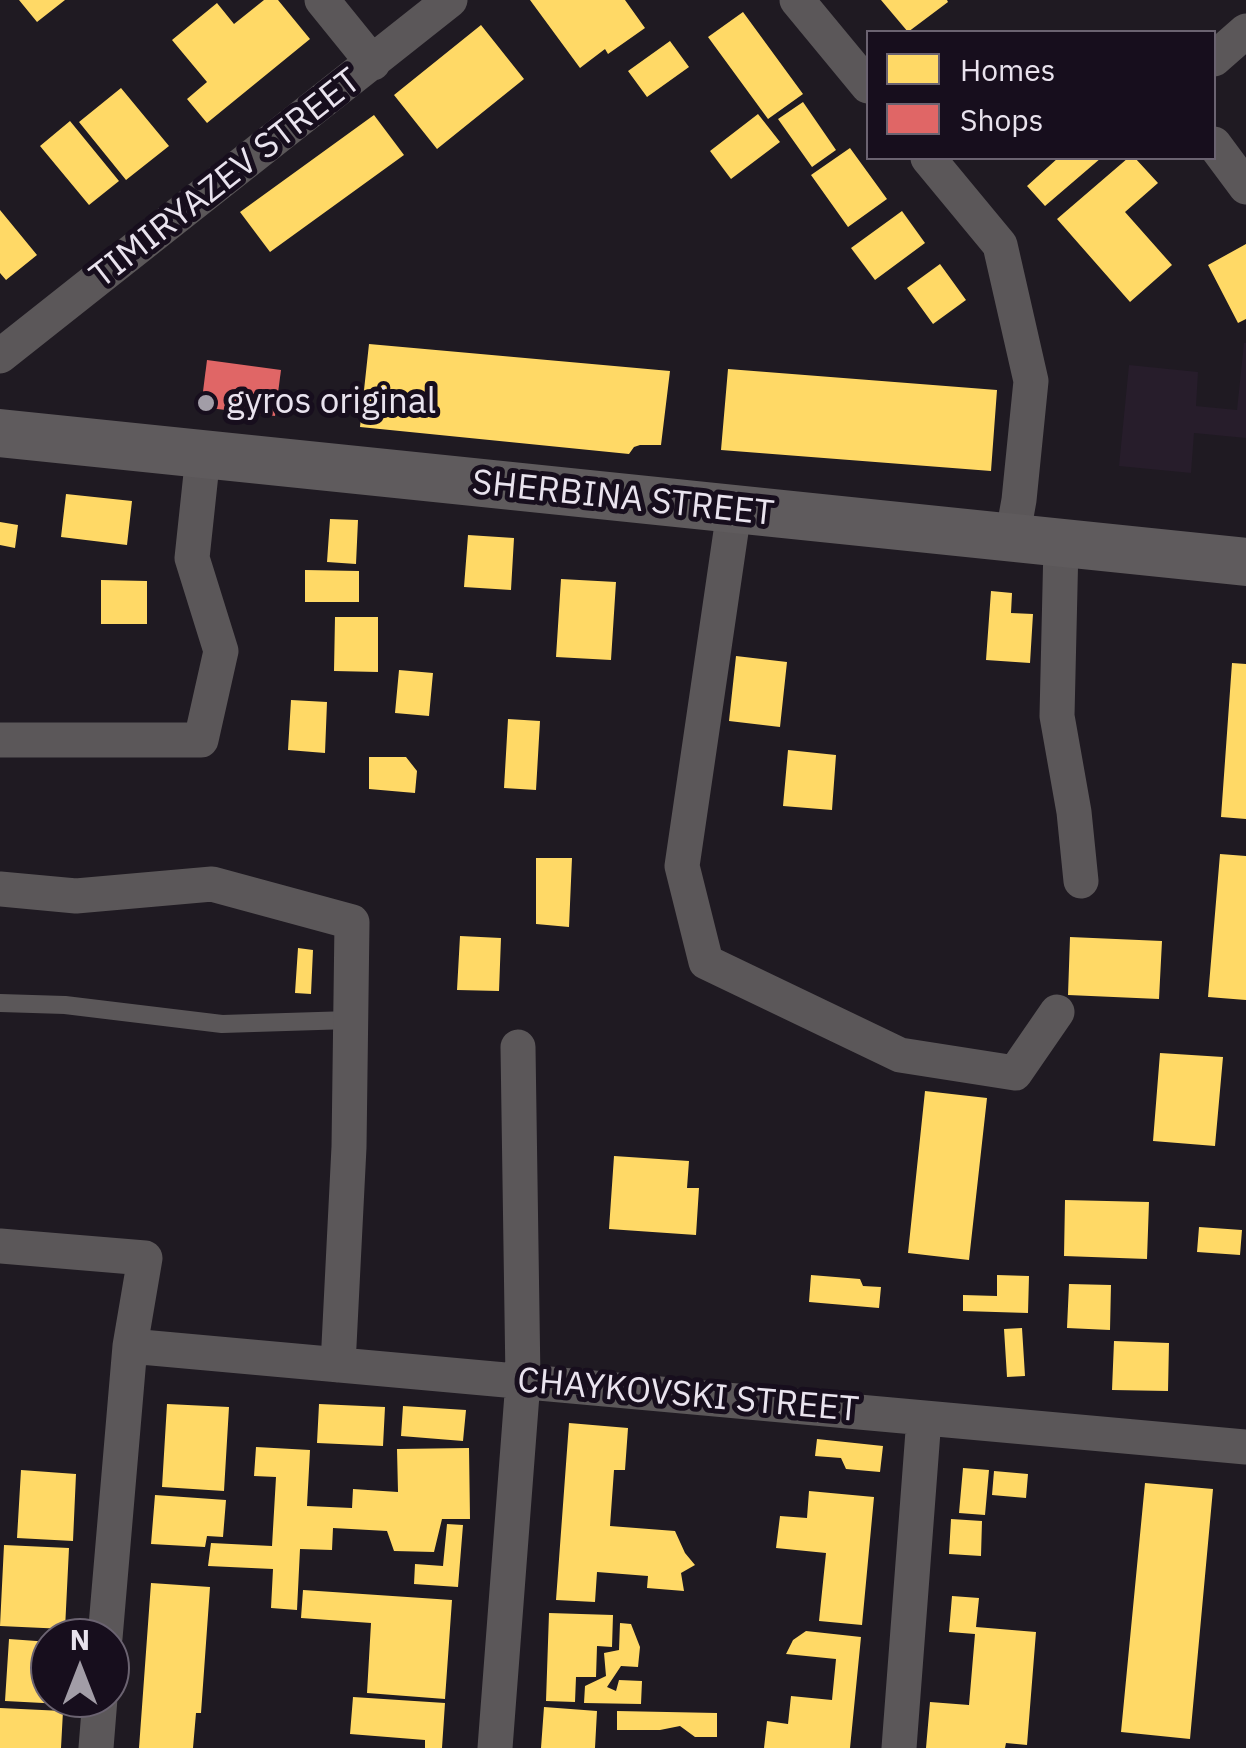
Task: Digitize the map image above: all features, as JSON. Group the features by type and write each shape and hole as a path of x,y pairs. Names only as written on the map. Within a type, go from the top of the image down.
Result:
{"street":[{"path":"322,0 373,63"},
{"name":"TIMIRYAZEV STREET","path":"0,356 450,0"},
{"path":"797,0 866,84"},
{"path":"1216,57 1246,31"},
{"path":"1216,147 1246,187"},
{"path":"930,160 1000,246 1031,381 1012,539"},
{"name":"SHERBINA STREET","path":"0,433 1246,562"},
{"path":"0,740 201,740 221,650 192,558 203,454"},
{"path":"734,511 682,866 706,962 900,1055 1016,1074 1056,1012"},
{"path":"1061,544 1056,716 1074,812 1081,881"},
{"path":"0,889 76,896 212,884 352,922 349,1147 338,1365"},
{"path":"495,1748 523,1381 518,1047"},
{"path":"0,1246 145,1258 130,1346 107,1618"},
{"name":"CHAYKOVSKI STREET","path":"130,1346 1246,1447"},
{"path":"898,1748 924,1418"},
{"path":"96,1748 98,1718"}],"lane":[{"path":"0,1003 65,1005 222,1024 350,1020"}],"shaded area":[{"path":"1244,343 1246,438 1194,433 1191,473 1119,466 1129,365 1198,372 1196,406 1237,410"}],"building: Homes":[{"path":"19,0 65,0 37,22"},
{"path":"264,0 278,0 310,39 207,123 187,99 207,82 172,40 217,3 234,24"},
{"path":"530,0 625,0 645,28 608,54 605,49 580,68"},
{"path":"881,0 947,0 911,30 906,30"},
{"path":"743,12 803,94 768,119 708,37"},
{"path":"481,25 524,79 437,149 394,95"},
{"path":"670,41 689,67 647,97 628,71"},
{"path":"121,88 169,146 126,180 79,122"},
{"path":"803,102 836,150 812,167 778,119"},
{"path":"758,114 780,142 731,179 710,151"},
{"path":"374,115 404,155 270,252 240,212"},
{"path":"70,121 119,181 89,205 40,146"},
{"path":"850,148 887,199 848,227 811,175"},
{"path":"1056,160 1099,160 1045,206 1027,186"},
{"path":"1126,160 1137,160 1158,183 1125,212 1172,265 1130,302 1057,219"},
{"path":"0,210 37,255 6,280 0,273"},
{"path":"902,211 925,243 875,280 851,248"},
{"path":"1246,244 1246,319 1238,323 1208,265"},
{"path":"940,264 966,300 933,324 907,288"},
{"path":"369,344 670,371 661,445 640,445 629,454 360,427"},
{"path":"728,369 997,390 991,471 721,450"},
{"path":"66,494 132,501 127,545 61,537"},
{"path":"330,519 358,520 356,564 327,562"},
{"path":"0,522 18,525 15,548 0,545"},
{"path":"468,535 514,538 511,590 464,587"},
{"path":"305,570 359,571 359,602 305,602"},
{"path":"561,579 616,582 611,660 556,657"},
{"path":"101,580 147,581 147,624 101,624"},
{"path":"991,591 1012,593 1011,613 1033,614 1030,663 986,660"},
{"path":"335,617 378,617 378,672 334,671"},
{"path":"736,656 787,662 780,727 729,721"},
{"path":"1232,663 1246,664 1246,819 1221,817"},
{"path":"399,670 433,673 429,716 395,713"},
{"path":"291,700 327,702 325,753 288,750"},
{"path":"508,719 540,721 536,790 504,788"},
{"path":"788,750 836,755 832,810 783,806"},
{"path":"369,757 406,757 417,771 415,793 369,789"},
{"path":"1220,854 1246,856 1246,1000 1208,997"},
{"path":"536,858 572,858 569,927 536,924"},
{"path":"460,936 501,938 499,991 457,990"},
{"path":"1070,937 1162,941 1159,999 1068,995"},
{"path":"298,948 313,950 311,994 295,993"},
{"path":"1160,1053 1223,1057 1215,1146 1153,1141"},
{"path":"925,1091 987,1098 969,1260 908,1253"},
{"path":"614,1156 689,1161 687,1188 699,1188 696,1235 609,1229"},
{"path":"1065,1200 1149,1202 1147,1259 1064,1256"},
{"path":"1199,1227 1242,1230 1240,1255 1197,1252"},
{"path":"811,1275 860,1279 863,1286 881,1287 879,1308 809,1302"},
{"path":"997,1275 1029,1276 1028,1313 963,1311 963,1295 997,1296"},
{"path":"1069,1284 1111,1285 1110,1330 1067,1328"},
{"path":"1022,1328 1025,1376 1007,1377 1004,1329"},
{"path":"1114,1341 1169,1343 1168,1391 1112,1390"},
{"path":"167,1404 229,1407 224,1491 162,1487"},
{"path":"319,1404 385,1407 383,1446 317,1443"},
{"path":"403,1406 466,1410 463,1441 401,1436"},
{"path":"569,1423 628,1428 625,1470 614,1470 610,1526 675,1531 695,1565 681,1573 684,1591 647,1588 648,1576 597,1572 595,1602 556,1600"},
{"path":"817,1439 883,1446 880,1472 846,1469 841,1458 815,1456"},
{"path":"256,1447 310,1450 307,1506 352,1508 353,1489 398,1492 397,1449 469,1448 470,1519 442,1519 434,1552 394,1551 387,1531 333,1528 332,1550 300,1549 297,1610 271,1608 273,1569 208,1566 211,1543 272,1546 276,1477 254,1476"},
{"path":"963,1468 989,1470 985,1515 959,1513"},
{"path":"21,1470 76,1474 73,1541 17,1538"},
{"path":"994,1471 1028,1474 1026,1498 992,1495"},
{"path":"1145,1483 1213,1489 1190,1739 1121,1732"},
{"path":"809,1491 874,1497 862,1625 819,1621 826,1553 776,1548 780,1516 807,1518"},
{"path":"155,1495 226,1500 223,1537 207,1536 205,1547 151,1544"},
{"path":"951,1519 982,1521 981,1556 949,1554"},
{"path":"447,1524 463,1525 458,1587 414,1584 415,1564 443,1566"},
{"path":"4,1545 69,1548 66,1618 30,1618 30,1627 0,1626"},
{"path":"151,1583 210,1587 201,1713 196,1713 193,1748 139,1748"},
{"path":"303,1590 452,1600 445,1699 367,1693 371,1623 301,1618"},
{"path":"952,1596 979,1598 976,1627 1036,1632 1027,1745 926,1748 930,1702 969,1705 975,1634 949,1632"},
{"path":"549,1613 613,1615 612,1647 597,1646 596,1677 576,1677 575,1702 546,1701"},
{"path":"620,1623 631,1624 640,1647 638,1667 621,1666 607,1687 616,1691 619,1680 642,1681 641,1704 584,1703 585,1686 606,1676 604,1653 619,1650"},
{"path":"806,1631 861,1637 850,1748 764,1748 767,1721 788,1724 791,1696 832,1700 836,1659 786,1654 793,1640"},
{"path":"9,1639 30,1641 30,1702 5,1701"},
{"path":"353,1697 445,1703 442,1748 425,1748 425,1740 350,1734"},
{"path":"544,1707 597,1711 595,1748 541,1748"},
{"path":"0,1708 30,1709 30,1718 63,1718 61,1748 0,1748"},
{"path":"617,1711 717,1713 717,1737 695,1737 680,1726 617,1730"}],"building: Shops":[{"path":"207,360 281,370 275,416 201,407"}],"place":[{"name":"gyros original","path":"206,403"}]}
